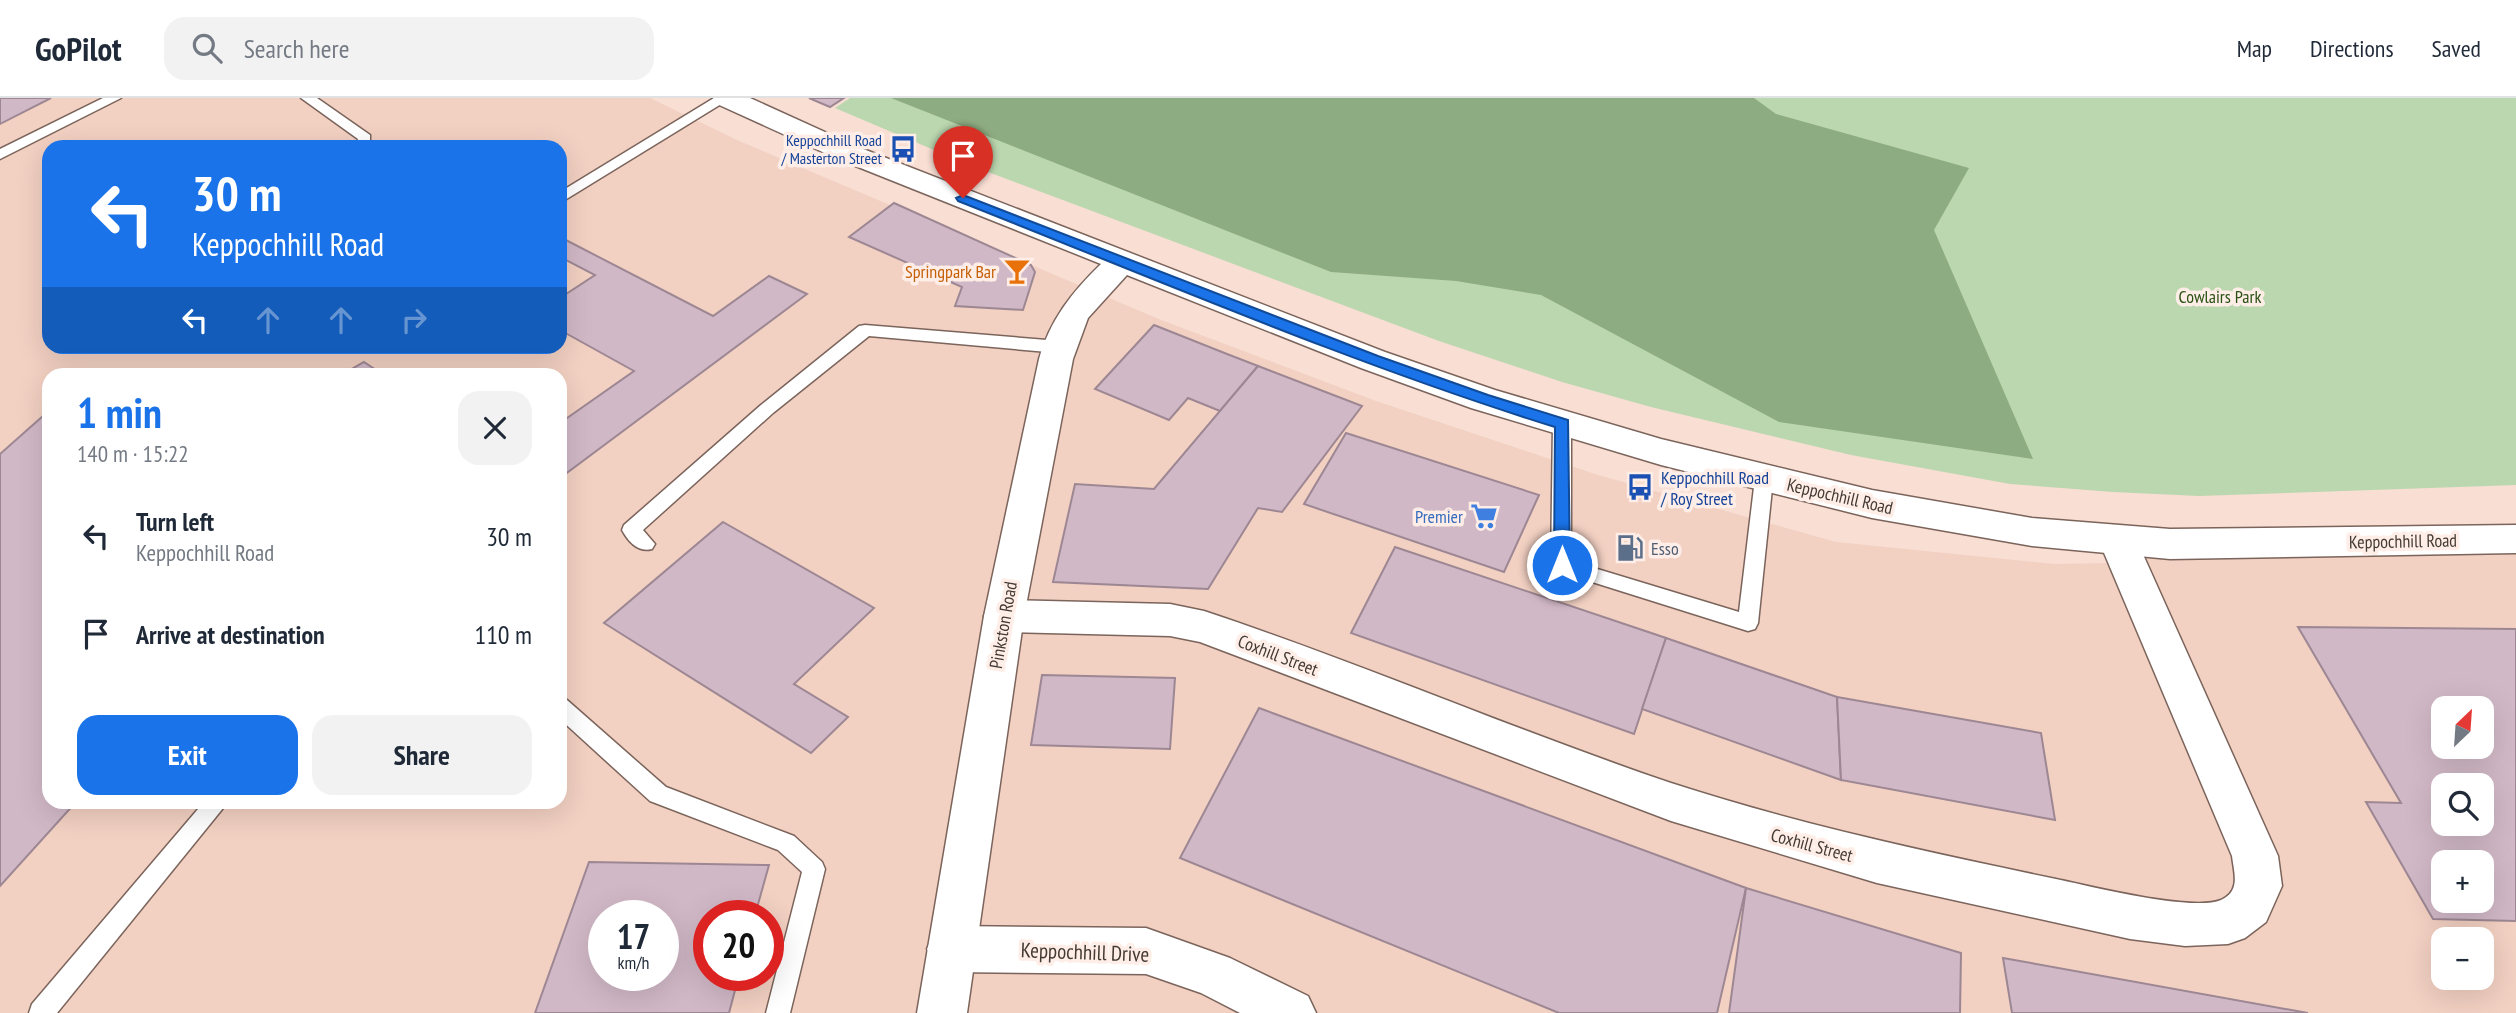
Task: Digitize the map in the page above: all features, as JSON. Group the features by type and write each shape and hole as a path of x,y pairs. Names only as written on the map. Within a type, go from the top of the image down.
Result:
{"street":[{"name":"Keppochhill Road","path":"725,98 848,153 1407,372 1562,424 1764,479 1967,522 2118,541 2170,544 2516,539"},
{"name":"Pinkston Road","path":"943,1013 1004,616 1059,347 1068,320 1079,304 1122,262"},
{"name":"Coxhill Street","path":"1004,616 1170,620 1204,627 1583,771 1763,831 1877,862 2130,917 2185,924 2228,922 2249,907 2259,886 2255,856 2118,541"},
{"name":"Keppochhill Drive","path":"951,949 1146,951 1213,974 1291,1013"}],"lane":[{"path":"0,155 114,98"},
{"path":"308,98 365,140"},
{"path":"567,194 725,98"},
{"path":"645,544 631,530 767,409 865,330 1059,347"},
{"path":"1562,424 1562,565 1748,623 1764,479"},
{"path":"567,712 658,794 786,842 814,869 778,1013"},
{"path":"41,1013 211,809"}],"shaded area":[{"path":"0,98 650,98 739,141 1161,320 1376,401 1598,475 1836,542 2055,564 2114,563 2242,544 2516,539 2516,1013 0,1013"}],"green space":[{"name":"Cowlairs Park","path":"850,98 2516,98 2516,485 2199,496 2010,484 1851,455 1651,407 1562,382 1439,341 967,164 835,108"},
{"path":"891,98 1754,98 1776,114 1969,168 1934,230 2033,459 1779,422 1541,295 1456,281 1331,272"}],"building":[{"path":"0,98 51,98 0,124"},
{"path":"809,98 844,98 830,107"},
{"path":"894,203 1031,265 1035,272 1023,310 955,306 962,287 849,237"},
{"path":"567,241 713,316 769,276 807,294 567,473 567,418 634,371 567,334 567,293 595,275 567,261"},
{"path":"1154,325 1258,366 1220,411 1188,398 1169,420 1095,389"},
{"path":"364,362 373,368 354,368"},
{"path":"1258,366 1362,406 1282,512 1258,508 1208,589 1053,582 1075,484 1154,489"},
{"path":"42,417 42,809 70,809 0,886 0,454"},
{"path":"1346,433 1539,495 1504,572 1304,504"},
{"path":"723,522 874,608 794,684 848,717 811,753 604,623"},
{"path":"1395,547 1666,638 1634,734 1351,633"},
{"path":"2298,627 2516,629 2516,921 2433,919 2366,802 2401,803"},
{"path":"1666,638 1837,697 1841,780 1642,709"},
{"path":"1042,675 1175,678 1170,749 1031,745"},
{"path":"1837,697 2041,733 2055,820 1841,780"},
{"path":"1259,708 1746,888 1717,1013 1559,1013 1180,858"},
{"path":"589,862 769,865 759,900 693,900 693,991 735,991 729,1013 535,1013"},
{"path":"1746,888 1961,953 1960,1013 1729,1013"},
{"path":"2003,958 2308,1013 2012,1013"}],"place":[{"name":"Keppochhill Road / Masterton Street","path":"903,149"},
{"name":"Springpark Bar","path":"1017,271"},
{"name":"Keppochhill Road / Roy Street","path":"1640,487"},
{"name":"Premier","path":"1484,516"},
{"name":"Esso","path":"1630,548"}],"route":[{"path":"963,198 1373,360 1562,424 1562,565"}]}
